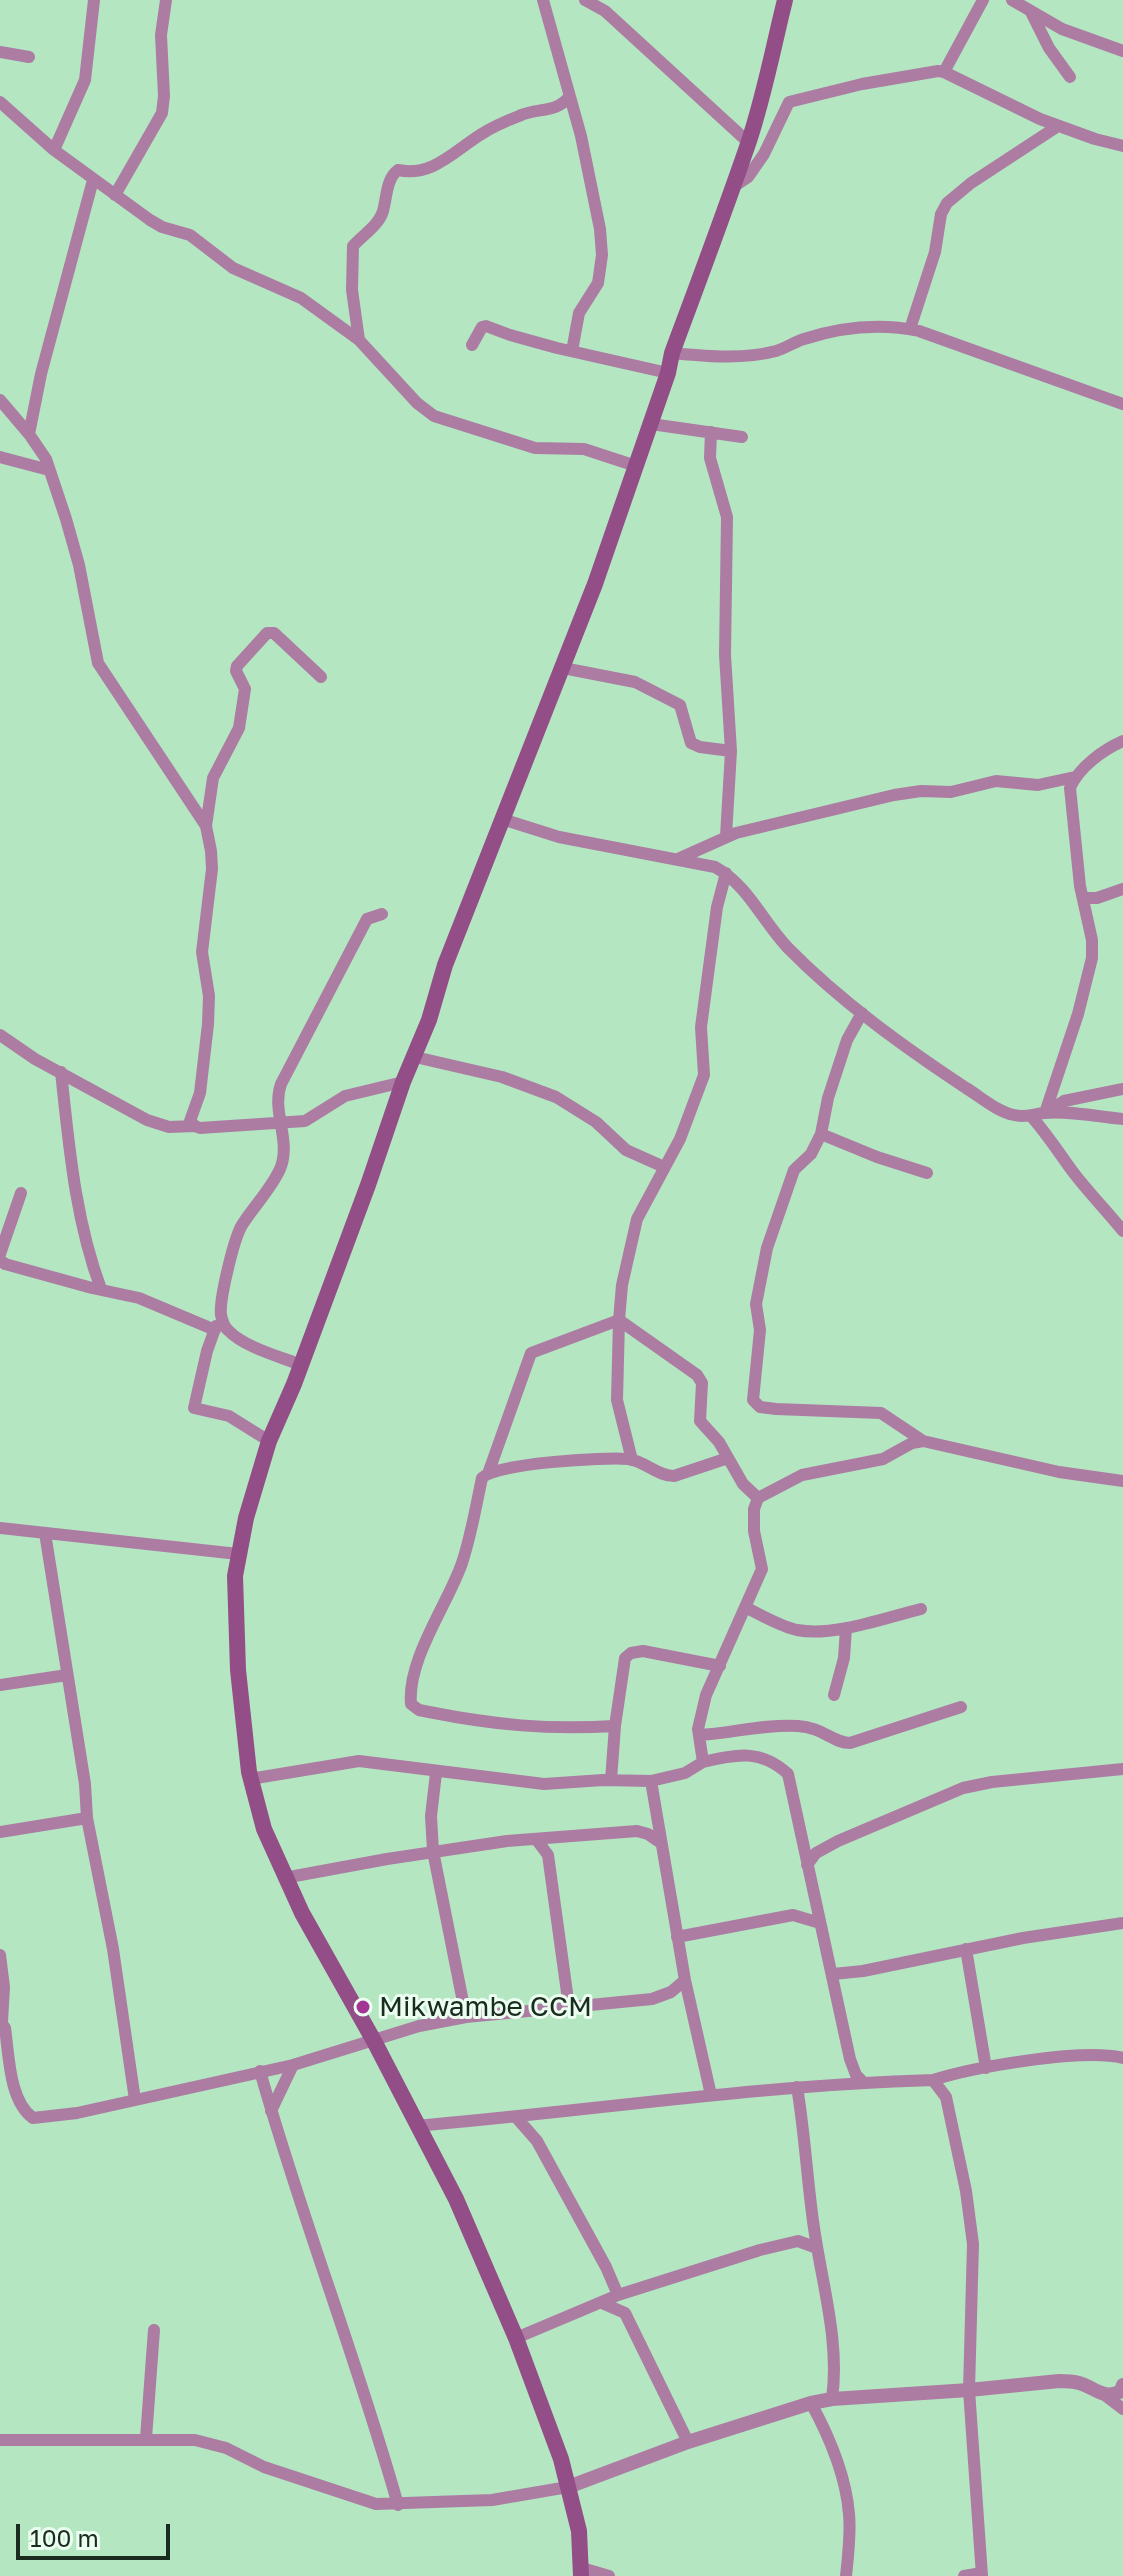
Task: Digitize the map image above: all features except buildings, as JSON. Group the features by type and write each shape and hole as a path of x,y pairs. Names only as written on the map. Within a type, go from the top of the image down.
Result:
{"main road":[{"path":"582,2572 579,2531 561,2459 516,2338 456,2199 284,1878 264,1829 250,1779 235,1623 238,1554 269,1441 301,1365 368,1185 445,965 563,668 651,424 672,353 717,236 748,142 785,0"}],"street":[{"path":"54,150 85,80 94,0"},
{"path":"115,195 162,113 161,35 166,0"},
{"path":"543,0 597,205 602,255 598,283 579,313 572,351"},
{"path":"585,0 605,11 748,142"},
{"path":"944,72 983,0"},
{"path":"1012,0 1062,29 1123,51"},
{"path":"1031,12 1049,48 1070,77"},
{"path":"0,52 29,57"},
{"path":"730,189 748,177 764,154 789,102 862,84 944,72 1058,126 1123,146"},
{"path":"359,340 352,290 353,246 381,217 394,172 419,172 431,168 482,133 522,114 561,106 569,97"},
{"path":"0,102 54,150 162,227 190,235 233,268 301,298 359,340 417,403 434,416 535,448 584,449 636,466"},
{"path":"910,329 935,252 941,214 947,203 971,183 1058,126"},
{"path":"29,434 41,374 93,180"},
{"path":"472,345 482,327 486,326 510,335 668,373"},
{"path":"672,353 713,357 762,353 777,351 806,338 862,327 896,326 1123,404"},
{"path":"0,400 46,459 79,565 98,663 206,826"},
{"path":"651,424 742,437"},
{"path":"711,432 711,461 727,517 725,655 731,751 726,836"},
{"path":"0,457 49,470"},
{"path":"195,1126 191,1117 200,1093 208,1024 209,996 202,952 212,869 206,826 213,778 239,728 245,689 236,671 237,666 267,633 274,633 321,677"},
{"path":"563,668 641,684 680,705 690,740 695,746 731,751"},
{"path":"680,858 726,836 894,795 921,791 951,792 996,781 1038,785 1075,777 1107,748 1123,741"},
{"path":"1045,1113 1091,964 1092,940 1083,898 1070,796 1075,777"},
{"path":"502,819 572,839 715,867 726,873 758,905 786,946 862,1013 1003,1112 1123,1119"},
{"path":"632,1460 617,1400 622,1285 637,1219 680,1139 704,1075 701,1027 717,907 726,873"},
{"path":"1083,898 1097,898 1123,889"},
{"path":"269,1441 229,1416 194,1408 207,1351 221,1314 237,1236 281,1165 285,1147 279,1123 278,1095 281,1084 367,919 382,914"},
{"path":"862,1013 847,1040 832,1083 821,1134 815,1148 794,1170 767,1248 756,1304 760,1330 753,1400 756,1405 776,1409 881,1413 923,1441 1059,1472 1123,1481"},
{"path":"0,1035 35,1059 147,1120 169,1127 231,1128 305,1121 345,1096 403,1082"},
{"path":"415,1057 502,1077 556,1097 596,1122 626,1150 664,1167"},
{"path":"61,1072 73,1185 101,1289"},
{"path":"1045,1113 1064,1101 1123,1089"},
{"path":"1031,1116 1123,1231"},
{"path":"821,1134 927,1173"},
{"path":"21,1193 0,1257 5,1264 139,1298 215,1330"},
{"path":"221,1314 227,1329 244,1341 301,1365"},
{"path":"619,1320 697,1375 702,1383 700,1421 719,1442 743,1484 758,1498"},
{"path":"615,1726 559,1729 519,1727 429,1712 411,1704 411,1692 426,1640 461,1565 482,1478 489,1471 531,1353 619,1320"},
{"path":"703,1762 698,1729 706,1695 762,1569 754,1531 754,1509 758,1498 802,1475 831,1467 873,1462 923,1441"},
{"path":"489,1471 541,1463 632,1460 670,1477 728,1458"},
{"path":"0,1528 238,1554"},
{"path":"45,1533 85,1784 87,1818 113,1949 135,2100"},
{"path":"745,1607 800,1631 846,1628 921,1609"},
{"path":"834,1695 844,1658 846,1628"},
{"path":"611,1780 625,1658 631,1653 651,1652 720,1666"},
{"path":"0,1685 67,1675"},
{"path":"699,1735 754,1727 799,1726 818,1728 842,1743 850,1743 961,1707"},
{"path":"250,1779 359,1761 436,1773 544,1784 651,1781 685,1773 703,1762 749,1754 780,1767 788,1774 850,2059 856,2075 863,2082"},
{"path":"807,1865 816,1853 838,1841 963,1788 992,1782 1123,1769"},
{"path":"436,1773 431,1816 433,1851 466,2017"},
{"path":"651,1781 685,1980 711,2095"},
{"path":"637,1831 656,1817"},
{"path":"0,1832 87,1818"},
{"path":"284,1878 433,1851 536,1839 637,1831 661,1843"},
{"path":"536,1839 548,1855 569,2007"},
{"path":"800,1915 814,1896"},
{"path":"677,1937 800,1915 820,1923"},
{"path":"833,1974 1123,1923"},
{"path":"966,1949 986,2068"},
{"path":"0,1955 4,1996 1,2021 21,2104 33,2118 77,2113 293,2065 419,2026 466,2017 652,1999 671,1992 685,1980"},
{"path":"416,2126 797,2087 933,2080 962,2071 1084,2055 1123,2058"},
{"path":"271,2111 293,2065"},
{"path":"260,2071 377,2430 398,2505"},
{"path":"933,2080 946,2097 966,2191 973,2244 969,2390 982,2574 964,2576"},
{"path":"797,2087 807,2147 813,2225 835,2370 832,2399"},
{"path":"516,2117 537,2141 606,2267 618,2295"},
{"path":"516,2338 618,2295 798,2241 813,2225"},
{"path":"798,2241 817,2248"},
{"path":"602,2303 625,2313 688,2442"},
{"path":"146,2438 154,2330"},
{"path":"0,2440 195,2440 226,2448 264,2467 338,2492 376,2504 398,2505 492,2500 568,2487 688,2442 832,2399 1059,2381 1083,2384 1123,2409"},
{"path":"1106,2396 1115,2395 1123,2385"},
{"path":"811,2403 824,2427 845,2490 850,2515 846,2576"},
{"path":"582,2572 609,2576"}],"place":[{"name":"Mikwambe CCM","path":"363,2007"}]}
